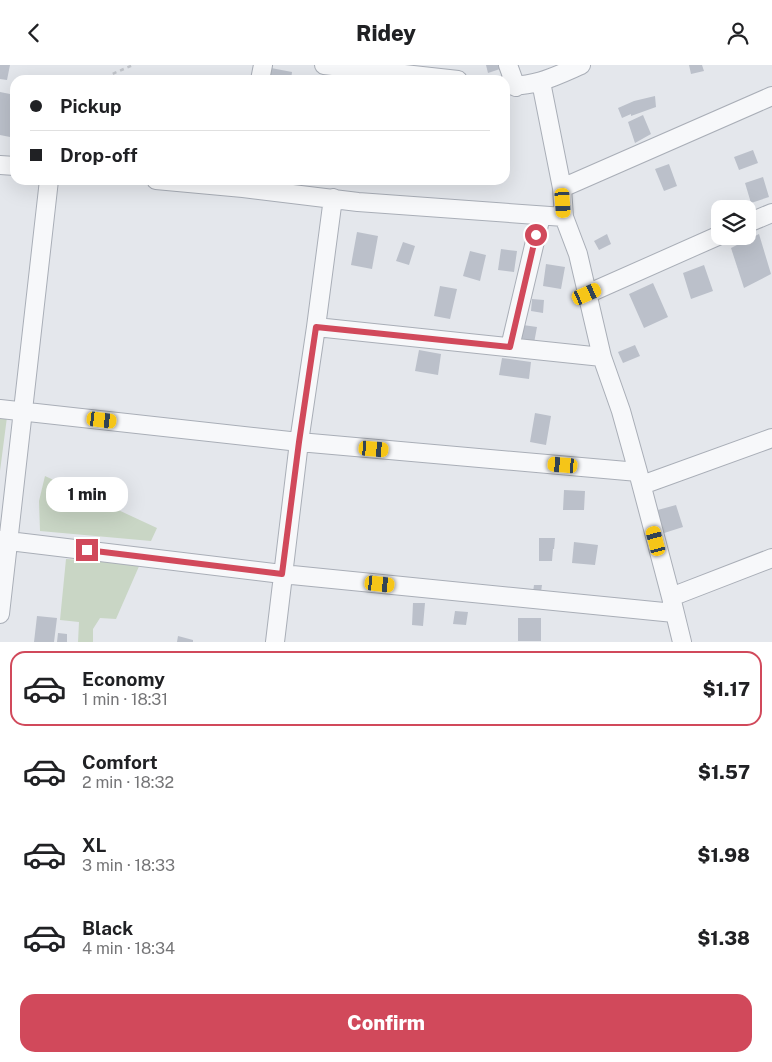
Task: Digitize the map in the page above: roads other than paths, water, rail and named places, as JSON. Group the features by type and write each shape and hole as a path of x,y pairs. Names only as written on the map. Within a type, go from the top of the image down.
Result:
{"street":[{"path":"324,65 413,75"},
{"path":"510,86 541,82 581,65"},
{"path":"541,82 562,188 564,217 578,254 602,357 621,411 640,478 682,642"},
{"path":"562,188 772,96"},
{"path":"0,614 4,540 23,411 48,185"},
{"path":"249,185 358,202 564,217"},
{"path":"275,642 299,442 333,198"},
{"path":"756,220 772,213"},
{"path":"510,347 541,216"},
{"path":"587,294 711,239"},
{"path":"316,327 602,357"},
{"path":"0,409 640,478 772,438"},
{"path":"4,540 282,574 673,605 772,558"}]}
